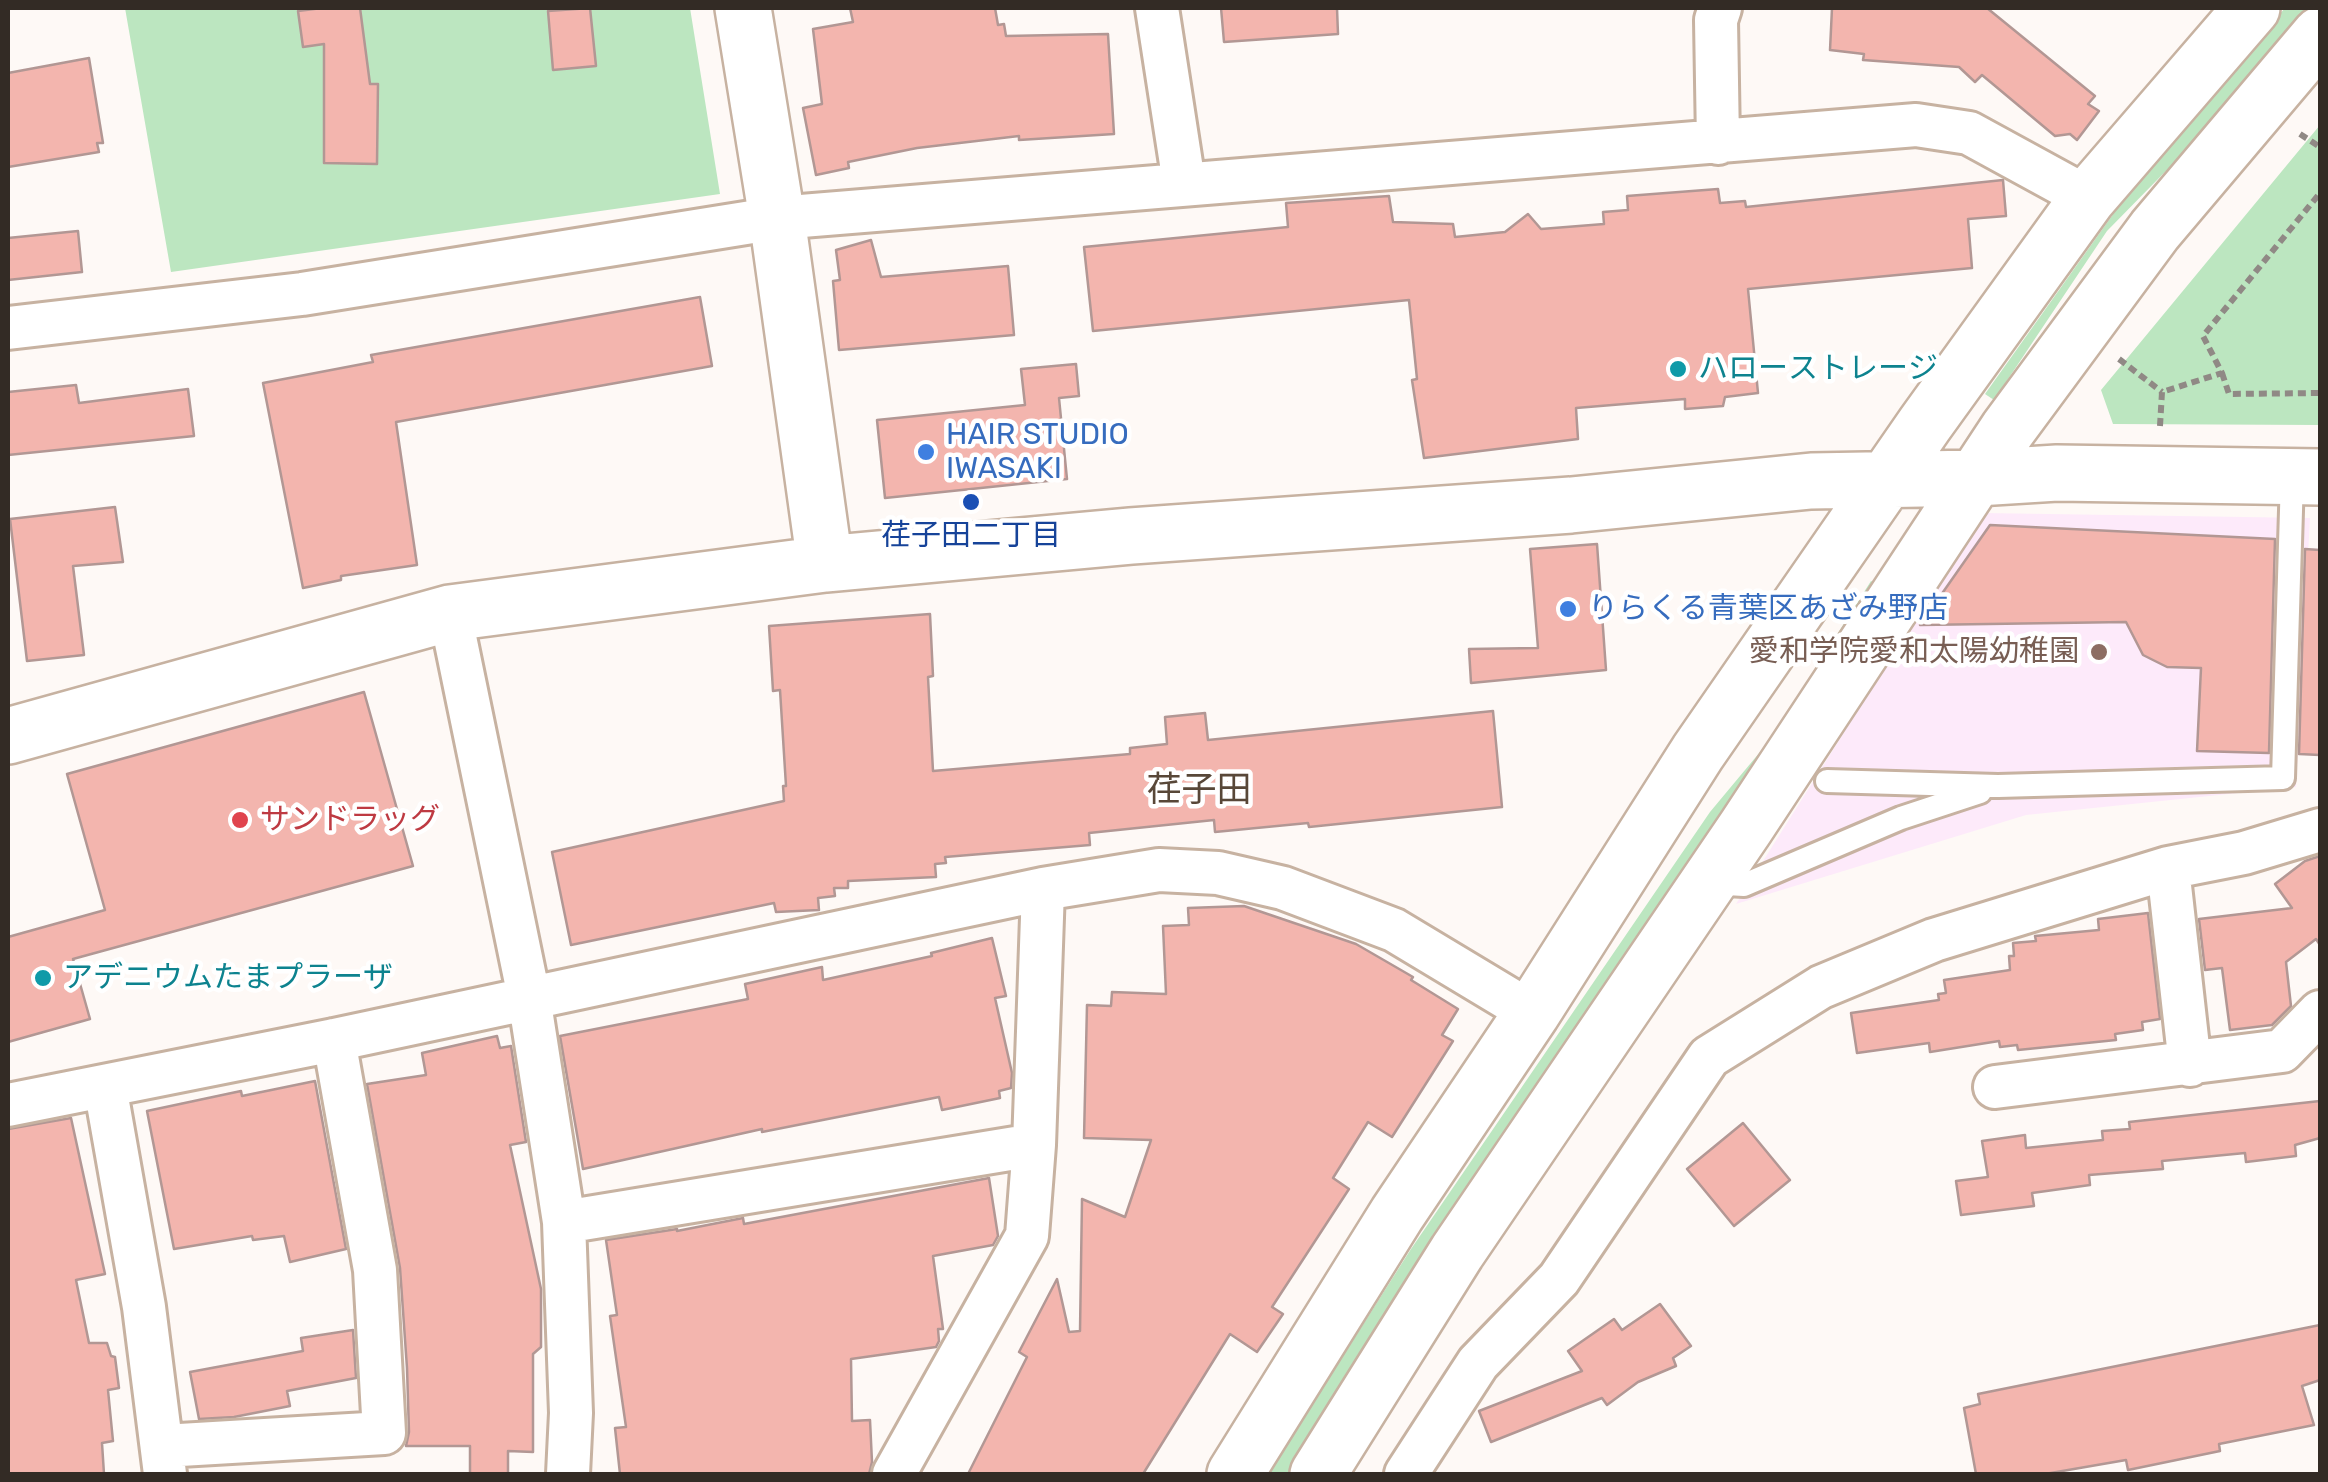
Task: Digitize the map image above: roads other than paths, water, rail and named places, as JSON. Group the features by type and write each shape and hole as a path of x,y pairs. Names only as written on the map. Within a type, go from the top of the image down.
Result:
{"street":[{"path":"742,8 778,218 825,564"},
{"path":"1157,8 1184,183"},
{"path":"1718,142 1716,20 1720,8"},
{"path":"1236,1474 1397,1214 1532,1013 1698,752 2088,198 2252,8"},
{"path":"1318,1474 1457,1252 2008,429 2155,230 2320,35"},
{"path":"8,328 302,294 778,218 1916,125 1970,134 2088,198"},
{"path":"8,736 450,613 825,564 1131,536 1571,505 1811,480 1977,478 2057,472 2306,477"},
{"path":"450,613 530,997 564,1222 568,1474"},
{"path":"1406,1474 1478,1363 1559,1280 1709,1057 1821,987 1918,946 2061,898 2320,830"},
{"path":"2168,868 2190,1065"},
{"path":"8,1105 1043,889 1159,870 1218,873 1283,888 1394,930 1532,1013"},
{"path":"894,1474 1027,1236 1043,889"},
{"path":"1995,1087 2282,1051 2320,1012"},
{"path":"105,1086 144,1308 164,1460 384,1432 375,1270 334,1040"},
{"path":"564,1222 1034,1145"}],"lane":[{"path":"1828,781 1998,786 2283,778 2306,477"},
{"path":"1706,883 1744,885 1901,818 1998,786"}],"place":[{"name":"ハローストレージ","path":"1678,369"},
{"name":"HAIR STUDIO IWASAKI","path":"926,452"},
{"name":"荏子田二丁目","path":"971,502"},
{"name":"りらくる青葉区あざみ野店","path":"1568,609"},
{"name":"愛和学院愛和太陽幼稚園","path":"2099,652"},
{"name":"サンドラッグ","path":"240,820"},
{"name":"アデニウムたまプラーザ","path":"43,978"}],"district":[{"name":"荏子田","path":"1199,791"}]}
